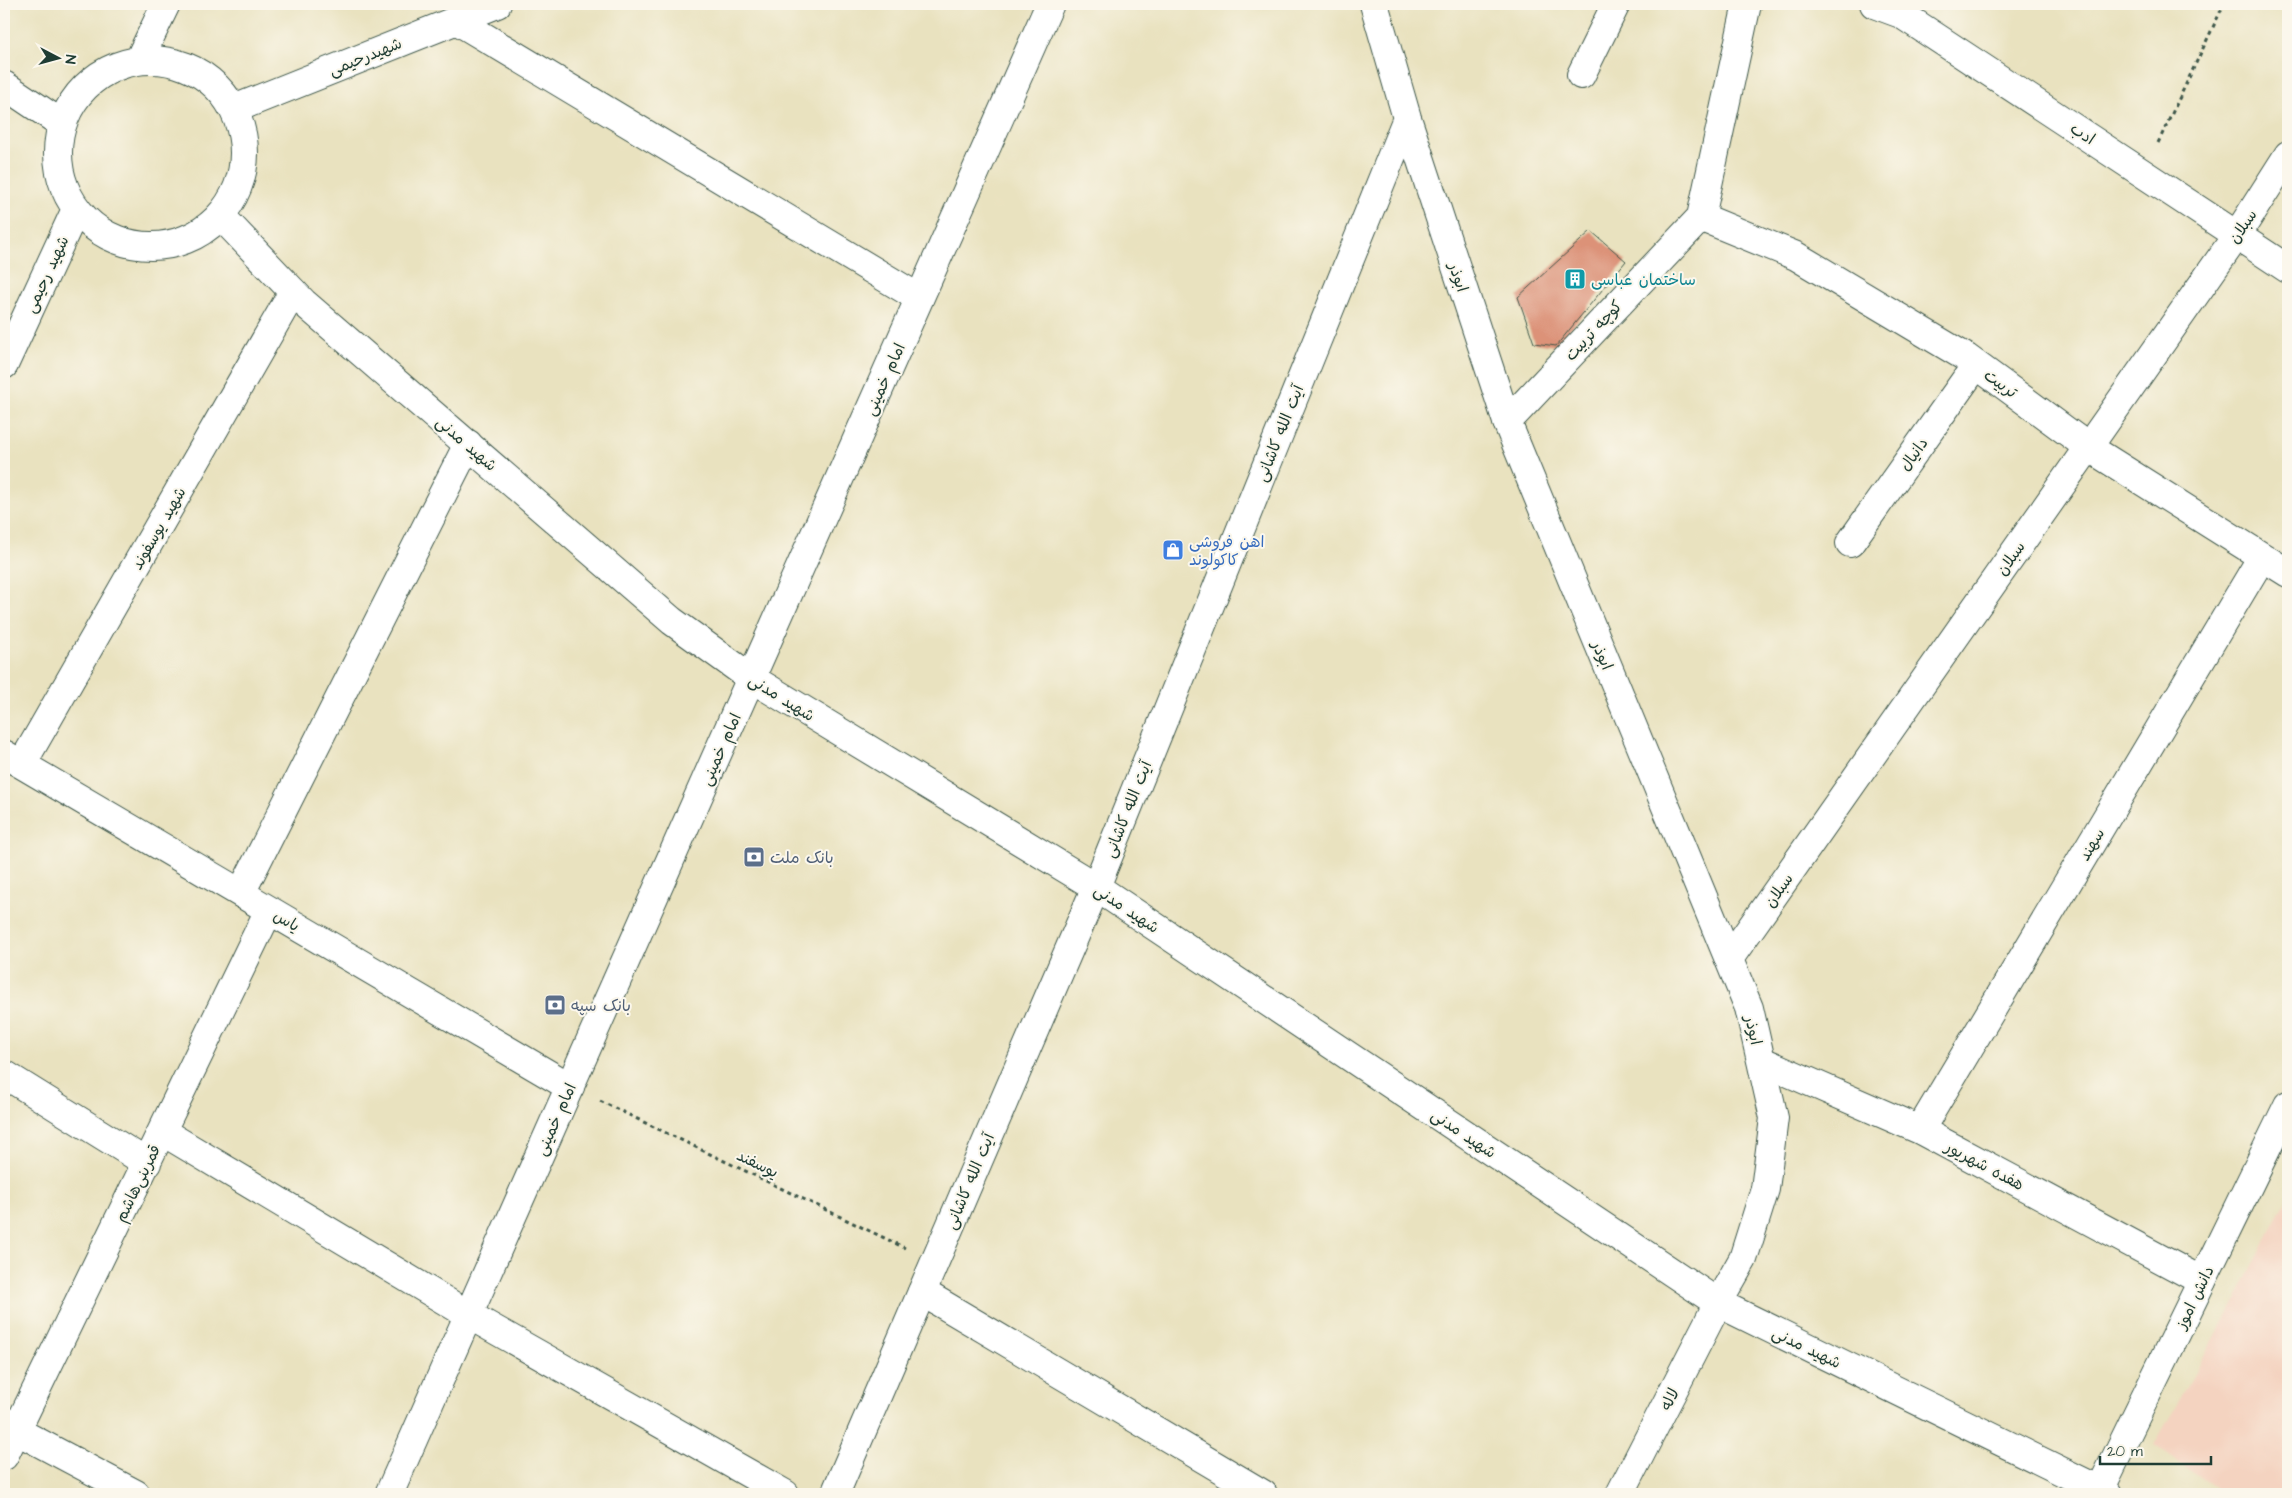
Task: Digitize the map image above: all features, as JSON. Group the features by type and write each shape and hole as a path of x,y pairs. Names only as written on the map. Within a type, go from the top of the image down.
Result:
{"street":[{"path":"139,60 166,4"},
{"name":"شهیدرحیمی","path":"234,109 497,4"},
{"name":"امام خمینی","path":"389,1494 1050,4"},
{"name":"ابوذر","path":"1374,4 1407,118 1507,422 1749,1008 1774,1118 1765,1189 1743,1259 1718,1304"},
{"path":"1581,74 1616,4"},
{"path":"1701,217 1747,4"},
{"name":"ادب","path":"1874,4 1901,14 2288,269"},
{"path":"456,20 920,298"},
{"path":"139,60 168,61 195,70 218,87 234,109 244,136 244,164 237,192 221,216 200,234 175,244 147,247 120,242 95,229 76,209 62,183 58,154 62,124 74,100 92,81 115,66 139,60"},
{"path":"4,84 62,124"},
{"name":"آیت الله کاشانی","path":"835,1494 1096,887 1407,118"},
{"name":"سبلان","path":"1729,959 2237,235 2288,155"},
{"name":"شهید رحیمی","path":"4,365 76,209"},
{"name":"شهید مدنی","path":"221,216 293,292 672,621 751,678 1096,887 1718,1304 2102,1493"},
{"name":"تربیت","path":"1701,217 1796,256 1976,365 2088,447 2288,573"},
{"name":"کوچه تربیت","path":"1507,422 1701,217"},
{"name":"شهید یوسفوند","path":"13,759 293,292"},
{"name":"دانیال","path":"1850,543 1976,365"},
{"path":"241,893 468,444"},
{"name":"سهند","path":"1920,1130 2262,557"},
{"name":"یاس","path":"13,759 570,1087"},
{"name":"قمربنی‌هاشم","path":"4,1456 10,1427 147,1163 269,910"},
{"name":"هفده شهریور","path":"1762,1061 1920,1130 2202,1281"},
{"path":"4,1074 147,1163"},
{"name":"دانش اموز","path":"2102,1493 2288,1105"},
{"path":"162,1132 468,1315 785,1494"},
{"path":"922,1292 1263,1494"},
{"name":"لاله","path":"1620,1494 1718,1304"},
{"path":"10,1427 136,1494"}],"path":[{"path":"2144,173 2224,4"},
{"name":"یوسفند","path":"570,1087 935,1262"}],"shaded area":[{"path":"2288,1194 2288,1494 2225,1494 2154,1445 2237,1298"}],"building":[{"name":"ساختمان عباسی","path":"1591,231 1626,261 1556,346 1534,343 1518,297"}],"place":[{"name":"ساختمان عباسی","path":"1575,279"},
{"name":"اهن فروشی کاکولوند","path":"1173,550"},
{"name":"بانک ملت","path":"754,857"},
{"name":"بانک سپه","path":"555,1005"}]}
